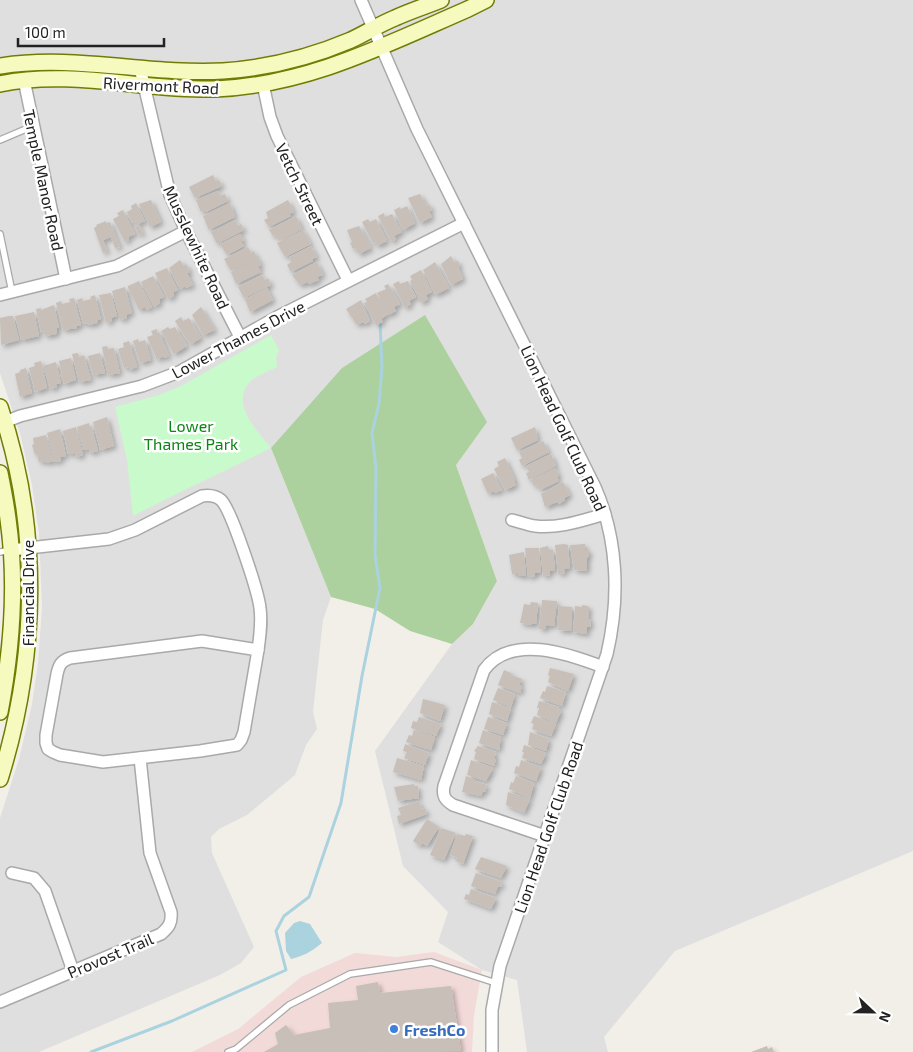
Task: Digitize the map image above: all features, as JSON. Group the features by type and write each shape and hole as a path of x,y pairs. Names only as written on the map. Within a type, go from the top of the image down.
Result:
{"street":[{"name":"Lion Head Golf Club Road","path":"361,0 417,129 600,499 605,514 614,560 615,589 612,631 603,666 496,983 491,1017 492,1052"},
{"name":"Rivermont Road","path":"0,66 49,62 208,71 238,70 286,62 330,48 395,18 441,0"},
{"name":"Rivermont Road","path":"0,84 24,80 70,80 215,89 263,84 320,71 381,47 486,0"},
{"name":"Musslewhite Road","path":"140,68 173,204 240,337"},
{"name":"Temple Manor Road","path":"24,80 66,279"},
{"name":"Vetch Street","path":"263,84 270,117 280,143 348,280"},
{"name":"Lower Thames Drive","path":"3,423 20,416 142,386 162,379 194,364 240,337 348,280 464,223"},
{"path":"0,295 117,266 186,231"},
{"name":"Financial Drive","path":"0,407 21,488 29,548 30,607 25,673 15,725 0,779"},
{"name":"Financial Drive","path":"0,474 8,519 5,551 12,580 11,637 0,712"},
{"path":"5,551 109,539 135,530 202,496 213,496 221,500 229,513 258,593 261,624 258,650 244,732 242,740 237,745 140,758 94,761 60,755 48,749 46,735 59,665 64,660 202,642 258,650"},
{"path":"512,520 533,526 546,527 560,526 605,514"},
{"path":"545,836 453,805 445,798 443,793 444,786 484,670 489,664 503,654 514,650 533,650 563,653 603,666"},
{"name":"Provost Trail","path":"0,1002 161,934 169,927 172,920 171,912 150,853 140,758"},
{"path":"12,873 34,878 45,891 73,971"}],"lane":[{"path":"0,140 33,126"},
{"path":"0,234 12,292"},
{"path":"228,1052 236,1049 289,1005 350,974 431,962 496,983"}],"shaded area":[{"path":"0,0 913,0 913,851 675,951 604,1037 608,1052 527,1052 517,980 482,970 438,942 448,912 403,866 375,751 452,644 473,624 497,581 456,465 271,448 331,597 323,620 313,712 317,729 306,745 295,775 247,815 219,829 211,837 212,853 254,947 241,963 220,975 39,1052 0,1052 0,818 19,759 32,704 38,663 42,608 39,533 32,485 20,433 0,373"},
{"path":"434,952 482,970 474,1015 472,1052 192,1052 238,1029 301,977 355,953 396,957"}],"green space":[{"path":"425,315 487,422 456,465 497,581 473,624 452,644 410,631 375,609 331,597 271,448 342,368"},
{"name":"Lower Thames Park","path":"271,335 279,350 276,358 277,367 252,380 244,391 243,400 244,409 253,426 271,448 133,516 127,460 115,407 159,395 181,386"}],"water":[{"path":"300,921 310,924 322,943 308,953 291,959 286,951 285,933 294,923"}],"building":[{"path":"213,175 222,186 195,198 189,187"},
{"path":"218,191 220,196 225,194 228,201 206,212 205,210 201,212 196,200"},
{"path":"420,194 426,205 429,204 432,210 429,211 432,217 420,223 408,198"},
{"path":"151,200 161,222 150,227 139,204"},
{"path":"288,200 294,212 289,214 291,216 269,227 264,220 268,218 266,212"},
{"path":"136,203 145,221 138,224 143,233 139,235 135,227 137,226 135,221 132,223 127,212"},
{"path":"230,203 235,217 209,230 203,216"},
{"path":"407,206 415,223 403,230 394,210"},
{"path":"123,210 135,234 128,237 129,240 125,242 113,219 119,216 117,213"},
{"path":"384,213 385,217 392,214 402,232 394,236 396,239 393,241 391,241 378,216"},
{"path":"296,216 302,229 279,241 276,235 273,236 269,230"},
{"path":"368,219 370,222 376,219 387,241 377,246 375,242 373,243 362,222"},
{"path":"235,220 238,226 241,224 244,230 217,244 211,232"},
{"path":"106,221 106,223 110,222 120,247 115,248 111,237 103,240 107,251 103,253 94,228 96,225"},
{"path":"359,226 371,248 359,254 350,243 352,242 347,230"},
{"path":"303,230 311,244 285,257 277,243"},
{"path":"240,234 244,240 241,241 244,246 227,255 220,244"},
{"path":"311,246 317,257 291,272 287,265 291,262 289,257"},
{"path":"248,247 251,253 254,251 257,258 231,271 224,259"},
{"path":"451,256 454,262 458,261 463,279 451,285 441,264"},
{"path":"258,258 261,265 258,266 261,272 236,284 231,272"},
{"path":"180,260 189,269 190,272 187,273 193,285 180,289 169,268"},
{"path":"317,262 323,275 317,277 319,280 300,285 292,275"},
{"path":"435,262 449,288 435,295 423,270"},
{"path":"167,268 178,290 173,292 174,296 168,299 155,273"},
{"path":"421,270 432,292 426,295 428,299 421,303 410,281 412,280 410,276"},
{"path":"262,275 265,280 268,278 271,285 244,298 238,287"},
{"path":"153,276 164,297 159,299 160,303 154,307 141,282"},
{"path":"139,281 152,307 147,310 145,307 139,310 128,288 128,286"},
{"path":"399,281 400,284 408,281 416,297 409,301 411,304 405,308 393,284"},
{"path":"388,284 400,304 394,307 396,311 388,315 377,293 386,289 384,286"},
{"path":"125,287 132,313 126,315 127,318 120,320 112,291"},
{"path":"267,288 273,300 250,312 245,299"},
{"path":"111,293 117,316 111,318 112,321 106,323 99,295"},
{"path":"376,293 387,315 381,319 383,322 376,325 364,303 367,302 365,299"},
{"path":"95,295 101,320 89,325 87,323 83,324 77,300 82,298 83,301 91,299 90,297"},
{"path":"74,298 81,325 77,326 77,328 63,330 56,303 61,301 62,304 70,302 69,299"},
{"path":"361,300 370,321 357,325 346,309"},
{"path":"54,305 59,328 57,328 56,334 45,336 44,331 41,332 36,309 41,308 41,310"},
{"path":"201,307 215,330 203,335 192,315"},
{"path":"34,312 39,336 21,340 15,316"},
{"path":"13,316 19,340 1,345 0,318"},
{"path":"181,317 183,321 189,318 201,338 191,344 187,340 175,321"},
{"path":"168,327 170,329 175,327 187,346 174,354 161,331"},
{"path":"157,329 157,333 159,332 169,356 164,358 163,356 157,360 147,337 153,335 151,331"},
{"path":"138,339 139,342 145,340 151,360 140,363 133,341"},
{"path":"129,341 137,367 129,370 129,367 124,368 118,349 124,347 123,343"},
{"path":"107,346 108,349 114,348 120,373 108,375 102,347"},
{"path":"78,353 79,357 84,355 91,380 79,382 72,354"},
{"path":"100,353 105,373 93,375 88,356"},
{"path":"71,358 76,380 64,384 60,374 62,374 59,361"},
{"path":"41,361 47,388 35,392 29,368 35,366 34,363"},
{"path":"56,362 61,383 56,384 57,387 50,389 43,366"},
{"path":"26,368 32,393 20,397 15,374"},
{"path":"107,417 114,446 100,450 93,422"},
{"path":"89,423 98,451 90,453 89,449 83,450 77,427"},
{"path":"76,427 83,455 76,457 75,453 68,454 63,431"},
{"path":"535,427 538,440 517,450 511,438"},
{"path":"60,429 66,456 60,457 61,461 54,462 47,433"},
{"path":"46,435 53,461 46,463 45,461 39,462 32,445 34,444 33,438"},
{"path":"543,441 549,452 522,466 519,460 522,458 519,452"},
{"path":"551,454 556,466 529,480 526,473 529,472 526,466"},
{"path":"505,458 516,485 505,490 494,469 499,466 497,462"},
{"path":"555,468 559,474 557,477 559,481 540,490 537,485 534,486 531,480"},
{"path":"493,473 502,490 495,493 493,491 488,494 481,479"},
{"path":"563,482 570,495 559,504 557,502 545,507 541,494"},
{"path":"585,544 585,550 589,550 587,571 574,570 570,545"},
{"path":"555,545 568,545 570,568 564,569 565,573 558,574"},
{"path":"548,546 549,550 553,550 555,570 549,571 550,575 543,576 540,548"},
{"path":"525,548 539,548 541,572 535,573 535,576 528,577"},
{"path":"524,552 526,576 512,574 509,555"},
{"path":"542,600 557,601 554,626 546,625 546,629 539,629"},
{"path":"531,602 538,603 536,624 520,623 524,604 530,605"},
{"path":"582,605 589,608 588,619 591,620 590,627 587,627 587,634 573,632 575,606 582,607"},
{"path":"559,606 572,607 571,631 558,630"},
{"path":"550,668 574,674 568,691 548,682"},
{"path":"504,670 522,679 519,685 522,686 520,693 498,685"},
{"path":"547,686 566,692 562,706 540,698"},
{"path":"498,688 515,694 511,707 493,700"},
{"path":"423,699 445,705 440,721 420,713"},
{"path":"539,701 559,707 558,709 561,711 556,723 537,715"},
{"path":"492,702 511,708 507,721 489,714"},
{"path":"534,716 556,724 551,736 532,729 534,724 531,723"},
{"path":"419,717 441,724 436,736 411,728 413,721 417,722"},
{"path":"488,717 507,723 503,735 484,729"},
{"path":"414,730 435,737 431,750 406,742 409,735 412,736"},
{"path":"483,730 501,737 499,750 479,743"},
{"path":"530,732 549,739 546,751 528,745"},
{"path":"405,744 429,753 425,765 404,758 407,752 403,751"},
{"path":"524,745 546,753 541,764 522,758"},
{"path":"478,746 496,752 494,766 474,759 476,752 474,751"},
{"path":"397,758 424,766 421,780 393,772"},
{"path":"471,760 493,768 486,781 467,775"},
{"path":"521,760 541,767 536,781 514,773 516,766 519,767"},
{"path":"466,776 487,785 485,792 483,791 481,796 462,792"},
{"path":"516,776 534,783 530,798 509,789 511,782 513,783"},
{"path":"414,784 414,786 418,786 419,798 398,801 394,787"},
{"path":"508,792 530,799 524,813 506,805"},
{"path":"419,801 422,809 425,808 427,814 399,824 397,816 401,815 398,808"},
{"path":"427,819 439,827 427,846 422,843 420,846 413,841"},
{"path":"441,828 456,833 444,860 430,855"},
{"path":"457,834 473,836 463,864 456,861 457,857 450,855"},
{"path":"481,857 507,866 501,878 475,869"},
{"path":"476,873 502,882 501,887 498,886 495,894 471,886"},
{"path":"471,889 496,898 491,909 464,899 466,894 469,895"},
{"path":"378,982 380,993 451,986 461,1051 264,1052 278,1044 275,1033 286,1025 294,1035 330,1028 328,1003 358,1000 356,986"},
{"path":"767,1046 768,1049 772,1047 774,1052 751,1052"}],"waterway":[{"path":"91,1052 172,1021 286,970 276,931 284,916 309,897 341,803 362,676 380,588 375,555 376,468 372,433 379,404 382,367 380,321"}],"place":[{"name":"FreshCo","path":"394,1029"}]}
